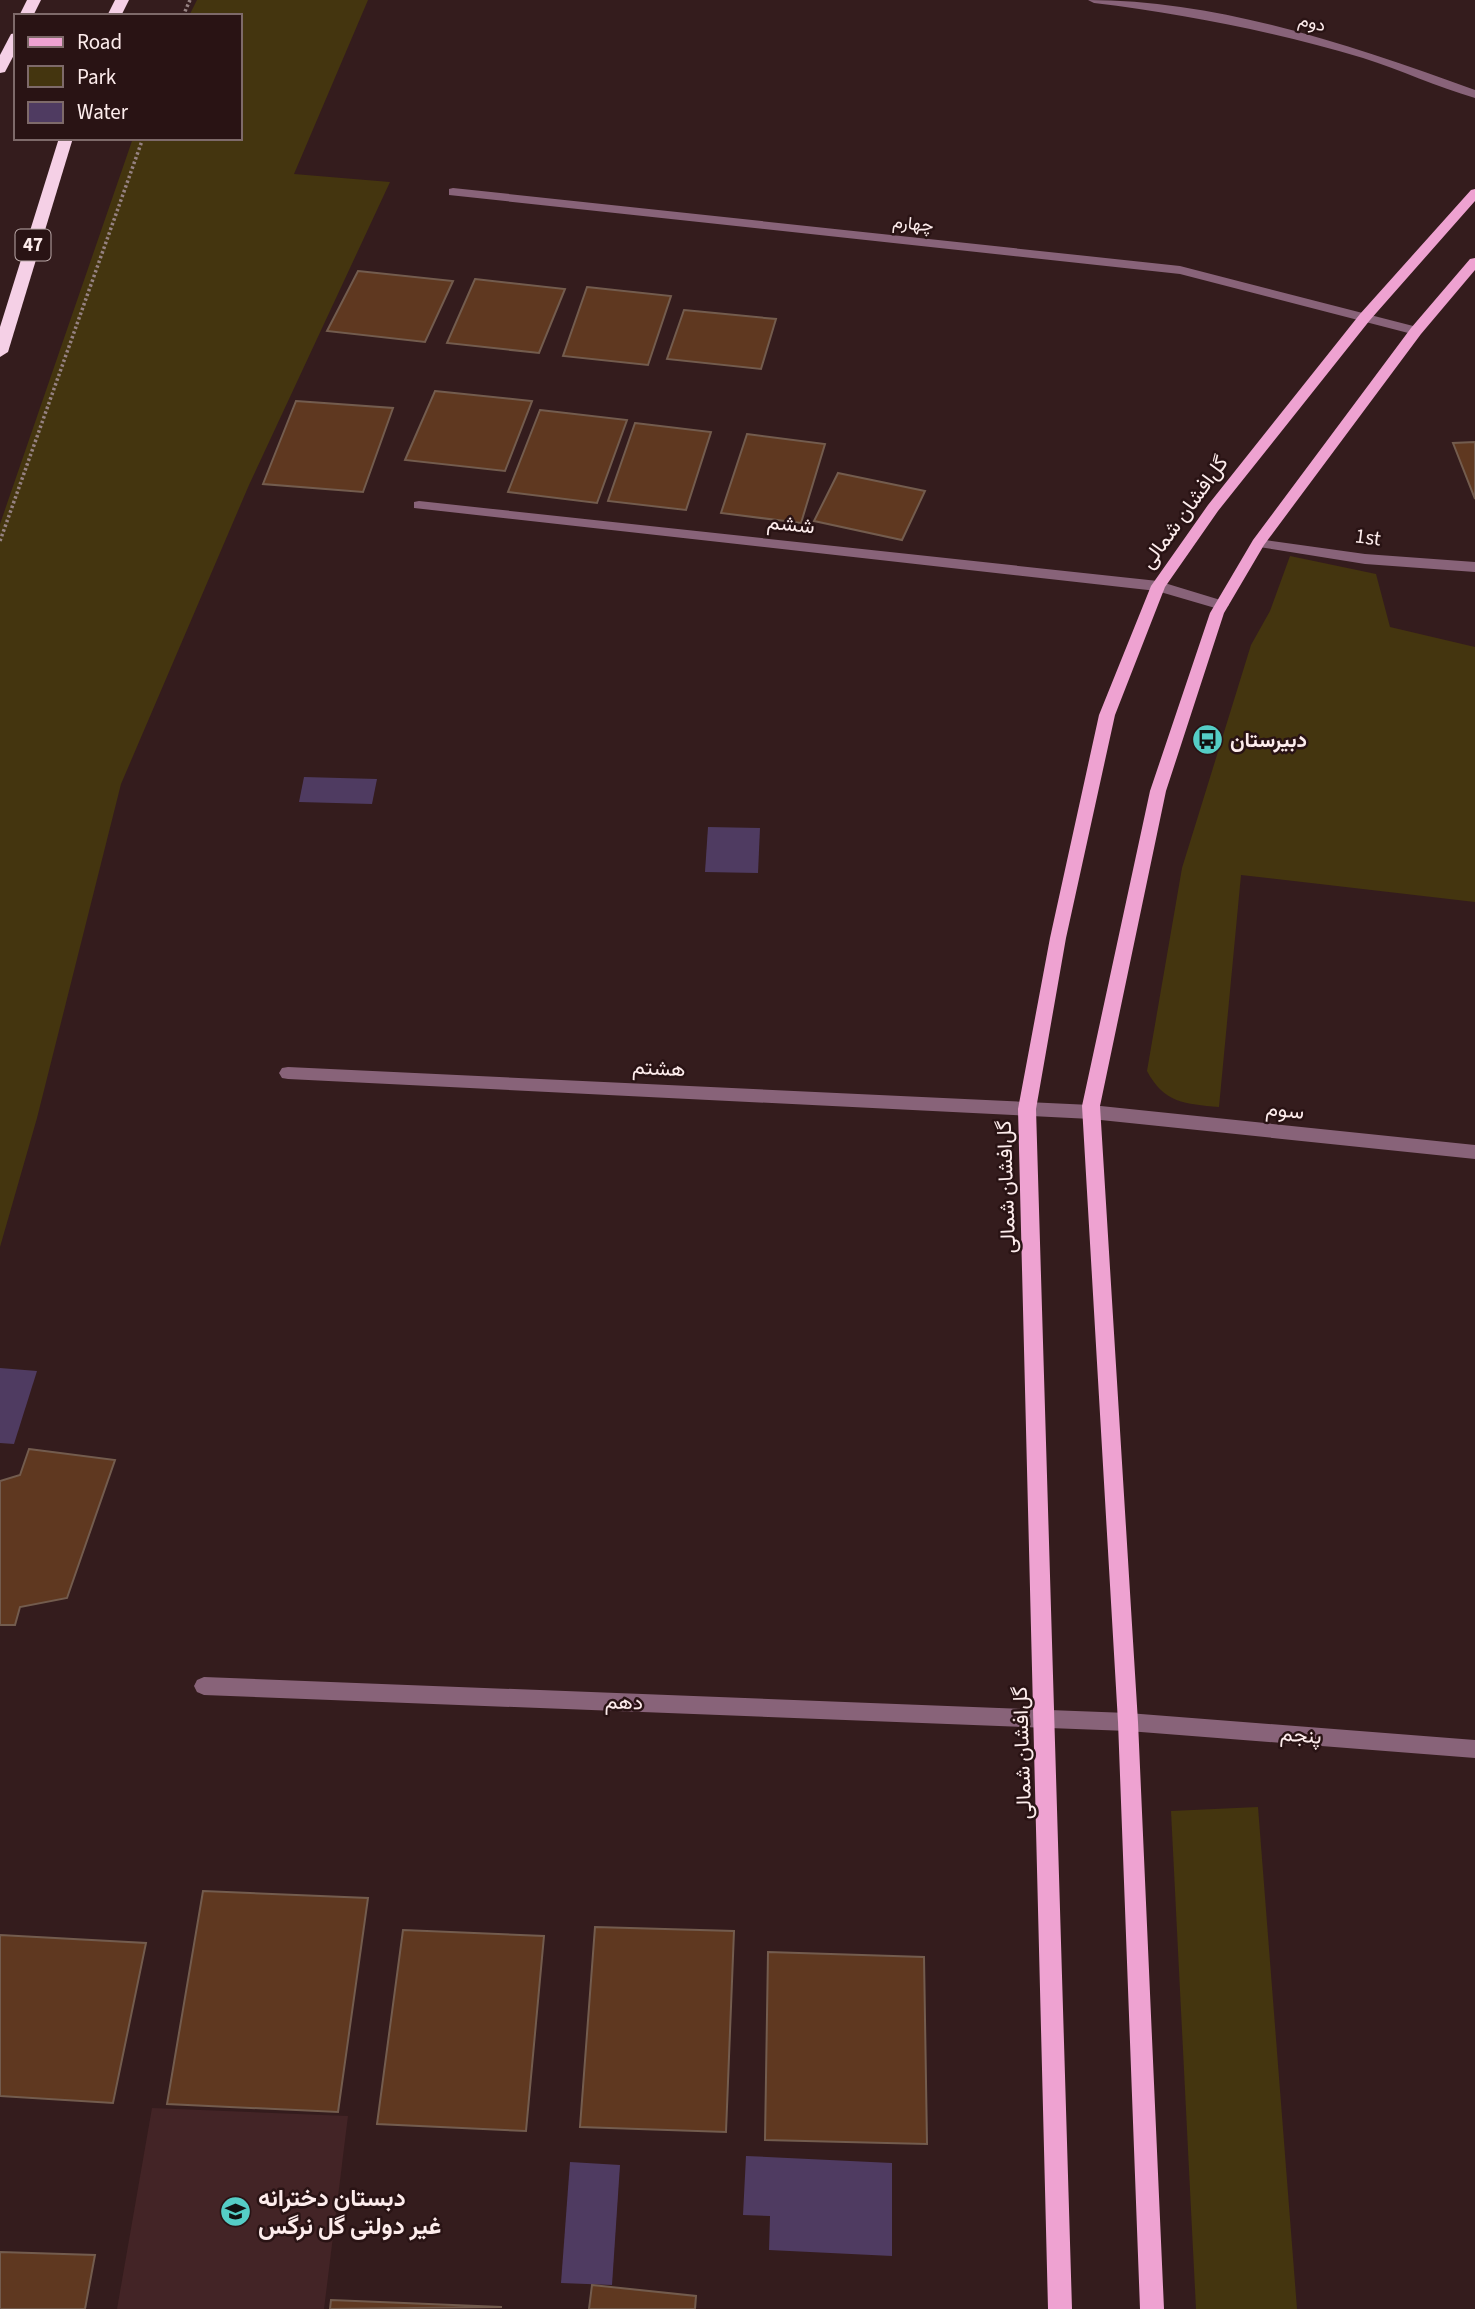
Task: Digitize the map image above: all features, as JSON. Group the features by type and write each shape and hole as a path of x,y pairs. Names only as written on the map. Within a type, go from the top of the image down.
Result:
{"highway":[{"path":"0,69 14,41"},
{"name":"47","path":"0,352 65,140"}],"main road":[{"name":"گل‌افشان شمالی","path":"1060,2309 1027,1109 1058,938 1107,715 1157,586 1213,508 1365,317 1475,193"},
{"path":"1152,2309 1128,1722 1091,1112 1158,791 1217,613 1258,543 1416,331 1475,261"}],"street":[{"name":"دوم","path":"1094,0 1194,13 1280,33 1365,55 1475,94"},
{"name":"چهارم","path":"453,192 1180,270 1416,331"},
{"name":"ششم","path":"419,505 1157,586 1222,605"},
{"name":"1st","path":"1258,543 1365,559 1475,568"},
{"name":"هشتم","path":"288,1073 1091,1112"},
{"name":"سوم","path":"1091,1112 1475,1152"},
{"name":"دهم","path":"204,1686 1128,1722"},
{"name":"پنجم","path":"1128,1722 1475,1749"}],"path":[{"path":"0,541 142,140"}],"shaded area":[{"name":"دبستان دخترانه غیر دولتی گل نرگس","path":"152,2108 348,2116 324,2309 117,2309"}],"green space":[{"path":"197,0 368,0 294,174 390,182 249,485 121,784 37,1118 0,1247 0,524 132,140 242,140 242,14 190,14"},
{"path":"1290,556 1376,574 1390,627 1475,647 1475,902 1241,875 1219,1107 1196,1105 1168,1096 1147,1071 1182,868 1251,645 1270,611"},
{"path":"1258,1807 1297,2309 1196,2309 1171,1811"}],"water":[{"path":"304,777 377,779 372,804 299,802"},
{"path":"708,827 760,828 758,873 705,872"},
{"path":"0,1368 37,1371 14,1444 0,1443"},
{"path":"746,2156 892,2163 892,2256 769,2250 770,2216 743,2215"},
{"path":"570,2162 620,2165 612,2285 561,2283"}],"building":[{"path":"358,271 453,281 425,342 327,331"},
{"path":"475,279 565,289 539,353 447,343"},
{"path":"587,287 671,296 648,365 563,356"},
{"path":"684,310 776,319 761,369 667,359"},
{"path":"435,391 532,401 505,471 405,460"},
{"path":"296,401 393,408 363,492 263,484"},
{"path":"540,410 627,420 597,503 508,492"},
{"path":"635,423 711,432 686,510 608,501"},
{"path":"747,434 825,444 801,523 721,513"},
{"path":"1475,442 1475,499 1453,443"},
{"path":"838,473 925,491 902,540 814,521"},
{"path":"29,1449 115,1460 67,1598 20,1607 15,1625 0,1625 0,1481 20,1475"},
{"path":"203,1891 368,1898 338,2112 167,2104"},
{"path":"595,1927 734,1931 726,2132 580,2127"},
{"path":"403,1930 544,1936 526,2131 377,2124"},
{"path":"0,1935 146,1943 113,2103 0,2096"},
{"path":"768,1952 924,1957 927,2144 765,2140"},
{"path":"0,2252 95,2255 85,2309 0,2309"},
{"path":"592,2285 696,2296 695,2309 589,2309"},
{"path":"331,2300 502,2307 330,2309"}],"place":[{"name":"دبیرستان","path":"1207,740"},
{"name":"دبستان دخترانه غیر دولتی گل نرگس","path":"235,2212"}]}
